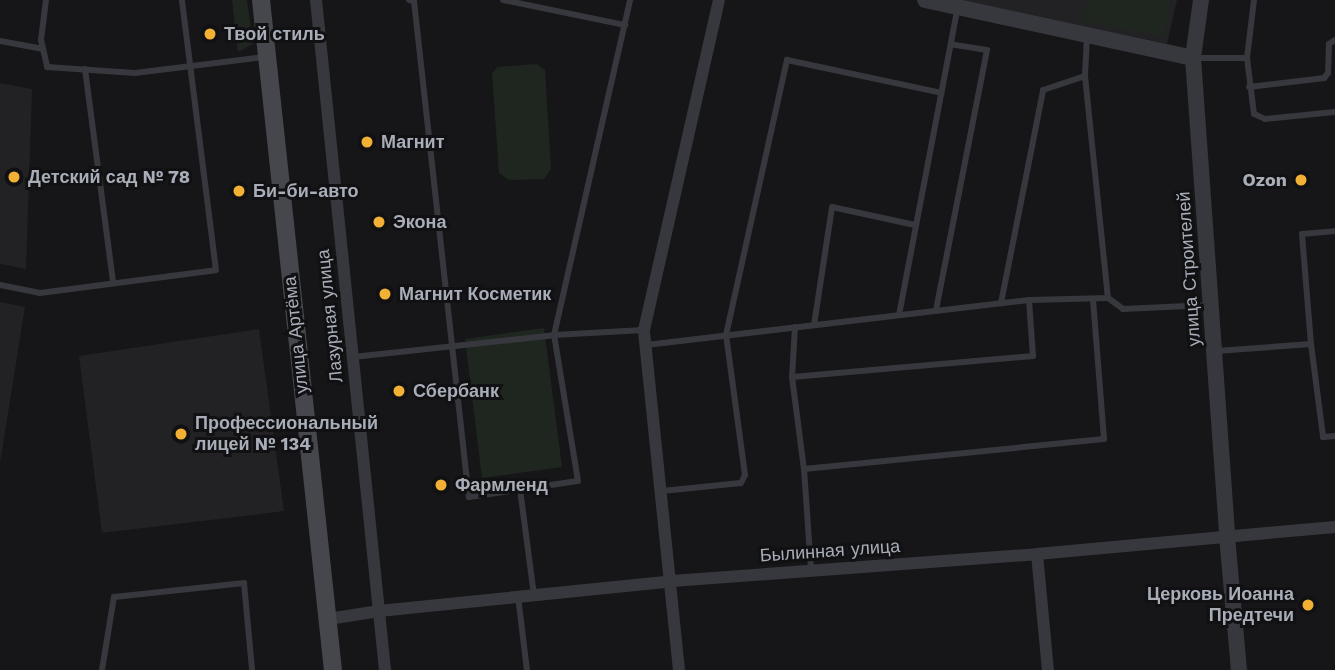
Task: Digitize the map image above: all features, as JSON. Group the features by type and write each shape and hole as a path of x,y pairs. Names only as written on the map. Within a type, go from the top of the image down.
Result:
{"main road":[{"name":"улица Артёма","path":"261,0 333,670"}],"street":[{"name":"Лазурная улица","path":"316,0 385,670"},
{"path":"680,670 644,330 719,0"},
{"path":"925,0 1193,58"},
{"name":"улица Строителей","path":"1201,0 1193,58 1227,536 1240,670"},
{"name":"Былинная улица","path":"328,620 379,611 672,581 1037,554 1335,527"},
{"path":"1037,554 1048,670"}],"lane":[{"path":"46,0 41,40 47,67 135,73 267,56"},
{"path":"0,285 40,293 216,270 182,0"},
{"path":"412,0 469,498 578,481 554,335 630,0"},
{"path":"503,0 625,25"},
{"path":"1254,0 1248,26 1251,109 1261,119 1335,112"},
{"path":"899,315 958,7"},
{"path":"1087,34 1085,76 1108,298"},
{"path":"1249,87 1324,78 1328,73 1329,44 1335,40"},
{"path":"0,41 43,49"},
{"path":"936,310 987,50 951,44"},
{"path":"1193,58 1248,58"},
{"path":"662,491 741,483 745,475 726,335 787,60 942,93"},
{"path":"85,69 113,283"},
{"path":"1001,303 1044,90 1085,76"},
{"path":"814,325 832,207 915,225"},
{"path":"1335,230 1302,234 1311,344 1323,437 1335,436"},
{"path":"646,345 1029,300 1108,298 1123,309 1211,305"},
{"path":"792,377 1033,356 1029,300"},
{"path":"804,469 1104,439 1093,300"},
{"path":"795,327 792,377 804,469 811,569"},
{"path":"351,357 452,344 644,330"},
{"path":"1214,351 1311,344"},
{"path":"520,489 534,595"},
{"path":"102,670 114,597 244,583 252,670"},
{"path":"518,596 527,670"}],"shaded area":[{"path":"232,0 247,0 253,44 238,52"},
{"path":"961,0 1177,0 1167,44"},
{"path":"1088,0 1171,0 1164,37 1083,21"},
{"path":"537,64 545,70 551,169 544,179 509,180 499,173 492,74 497,67"},
{"name":"Детский сад № 78","path":"0,83 32,89 26,269 0,264"},
{"path":"0,302 25,307 0,463"},
{"path":"544,328 562,467 482,478 465,339"},
{"name":"Профессиональный лицей № 134","path":"259,329 284,511 102,533 79,356"}],"place":[{"name":"Твой стиль","path":"210,34"},
{"name":"Магнит","path":"367,142"},
{"name":"Детский сад № 78","path":"14,177"},
{"name":"Ozon","path":"1301,180"},
{"name":"Би-би-авто","path":"239,191"},
{"name":"Экона","path":"379,222"},
{"name":"Магнит Косметик","path":"385,294"},
{"name":"Сбербанк","path":"399,391"},
{"name":"Профессиональный лицей № 134","path":"181,434"},
{"name":"Фармленд","path":"441,485"},
{"name":"Церковь Иоанна Предтечи","path":"1308,605"}]}
